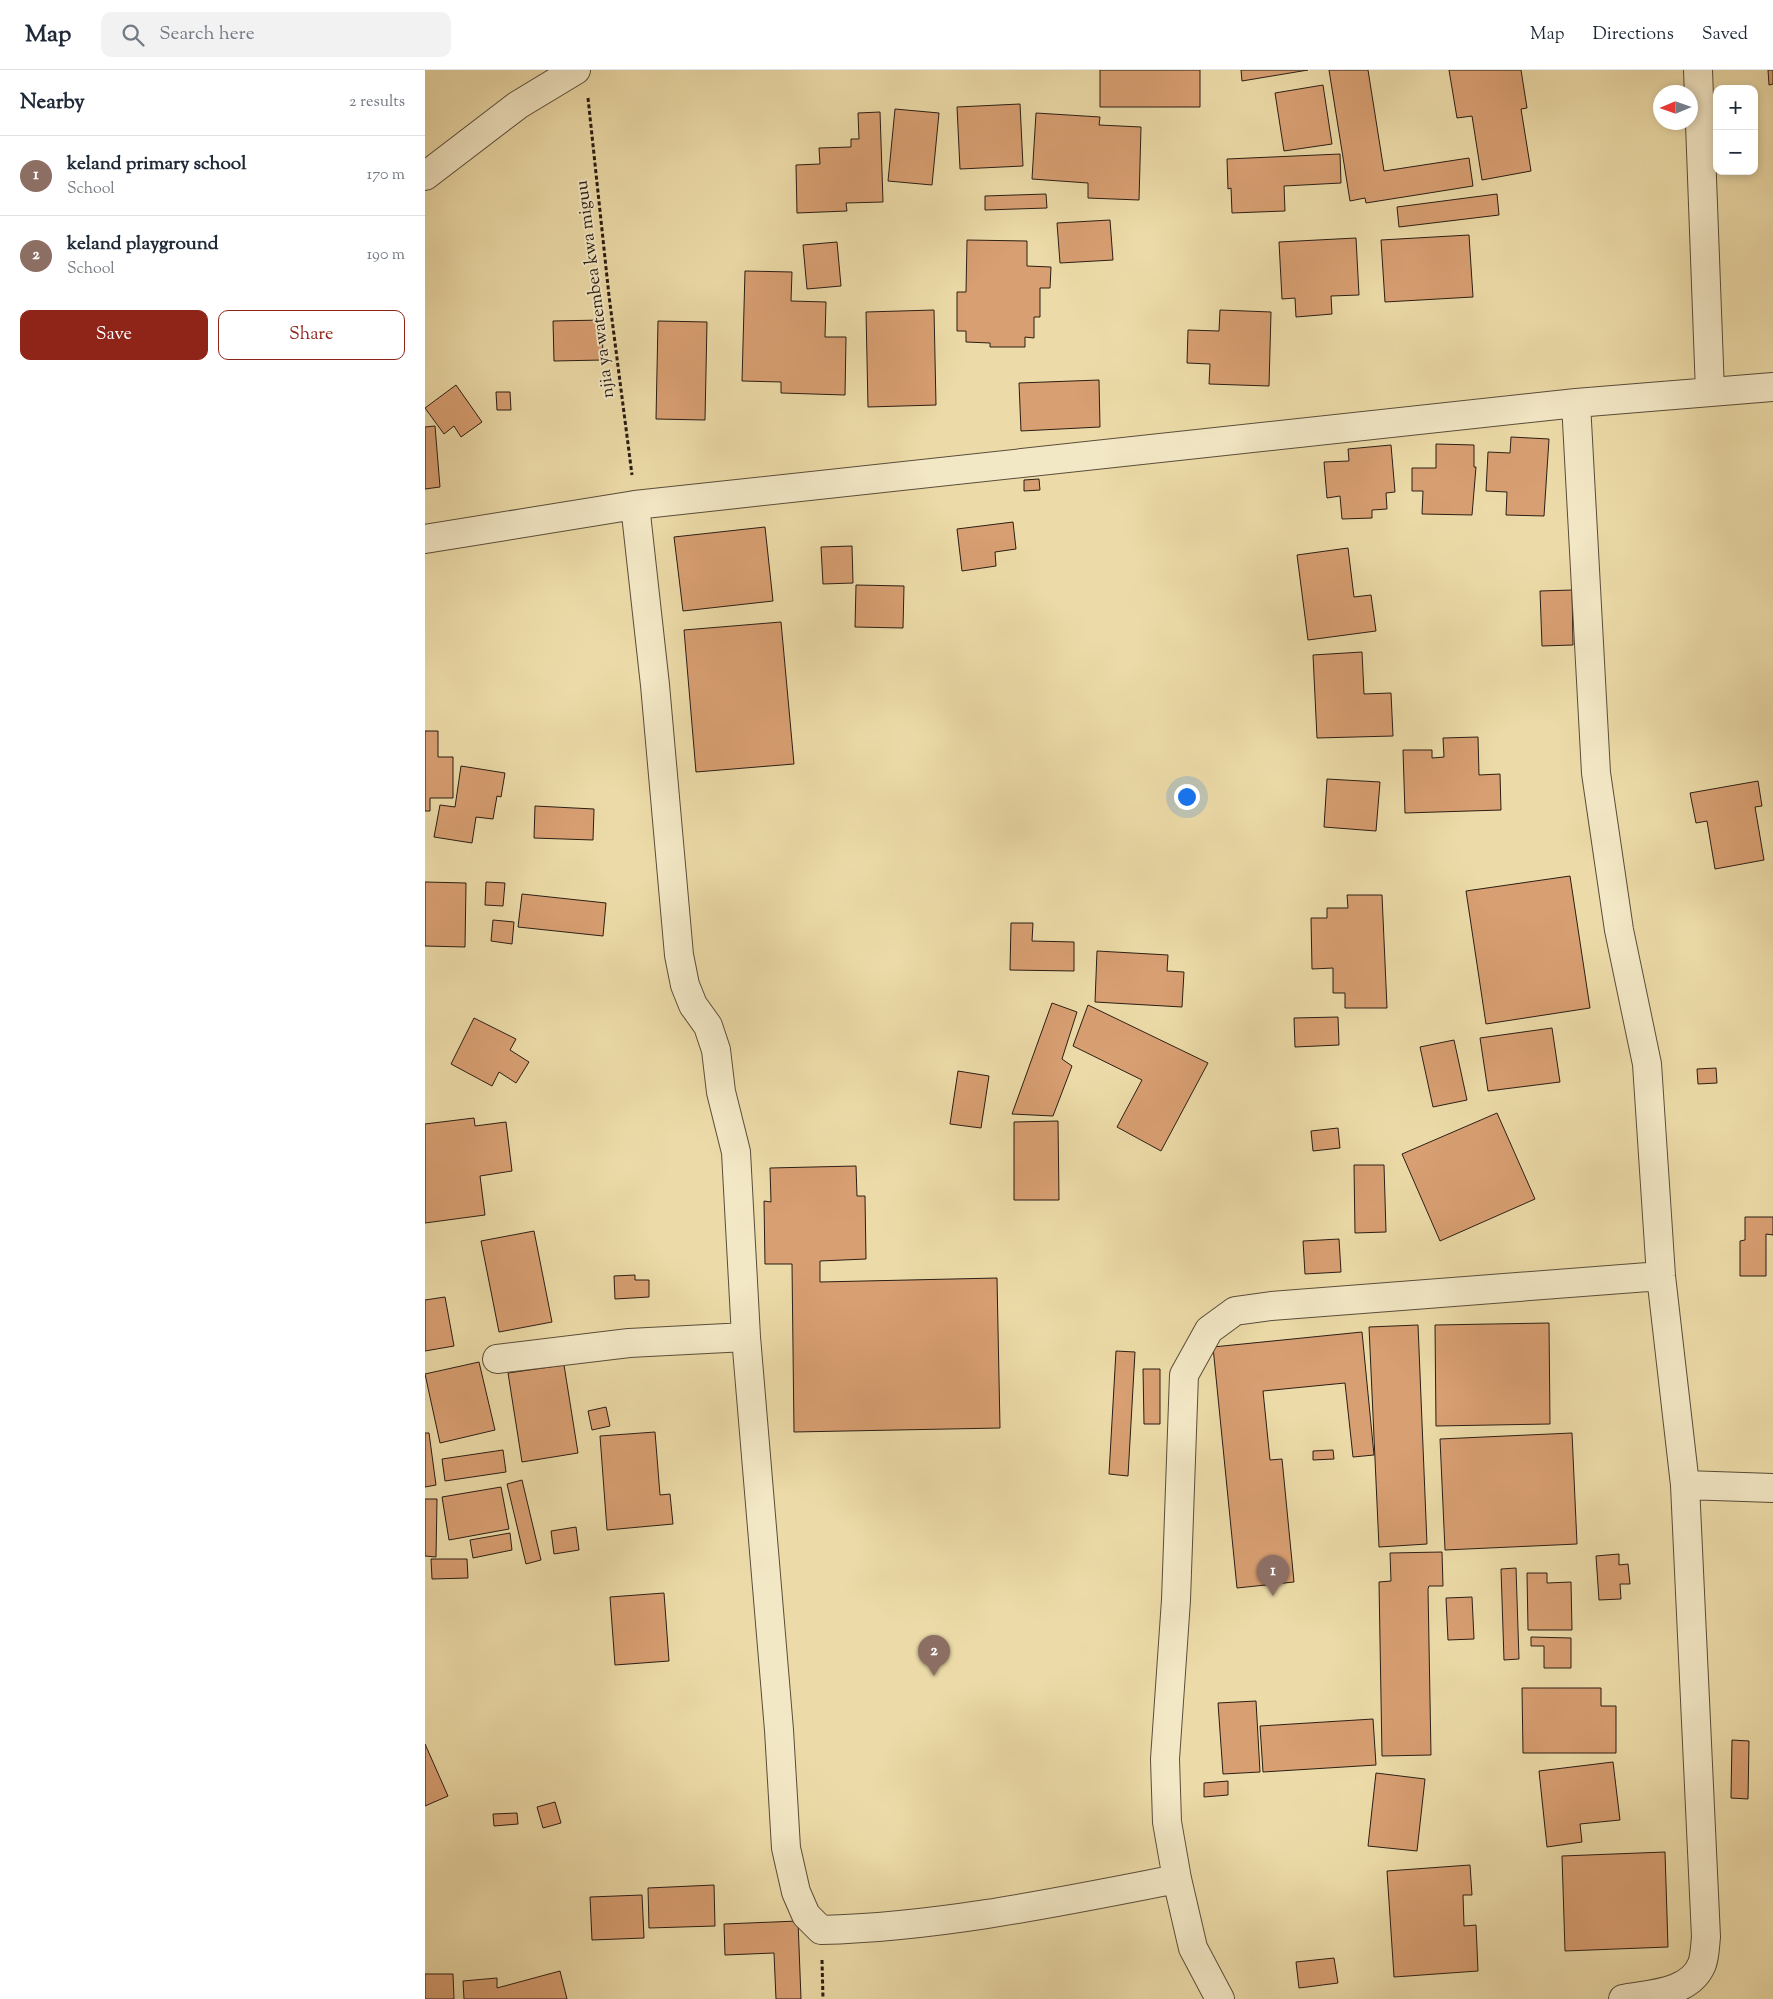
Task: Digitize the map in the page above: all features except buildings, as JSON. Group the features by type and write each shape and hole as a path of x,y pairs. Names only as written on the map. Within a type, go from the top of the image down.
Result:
{"street":[{"path":"1697,70 1710,392"},
{"path":"425,176 518,105 581,80"},
{"path":"425,539 635,505 1576,403 1773,387"},
{"path":"1576,403 1596,773 1619,930 1647,1064 1661,1276 1685,1485 1706,1937 1701,1965 1687,1983 1673,1990 1623,1999"},
{"path":"635,505 655,684 679,955 685,985 693,1005 708,1026 715,1050 721,1092 735,1152 746,1337 787,1848 796,1892 806,1915 821,1930 871,1928 965,1917 1177,1879"},
{"path":"1220,1999 1193,1948 1177,1879 1167,1822 1165,1759 1176,1600 1185,1375 1209,1330 1235,1311 1661,1276"},
{"path":"497,1359 629,1343 746,1337"},
{"path":"1685,1485 1773,1488"}],"path":[{"name":"njia ya watembea kwa miguu","path":"581,80 635,505"},
{"path":"821,1930 823,1999"}],"place":[{"name":"keland primary school","path":"1273,1596"},
{"name":"keland playground","path":"934,1676"}]}
